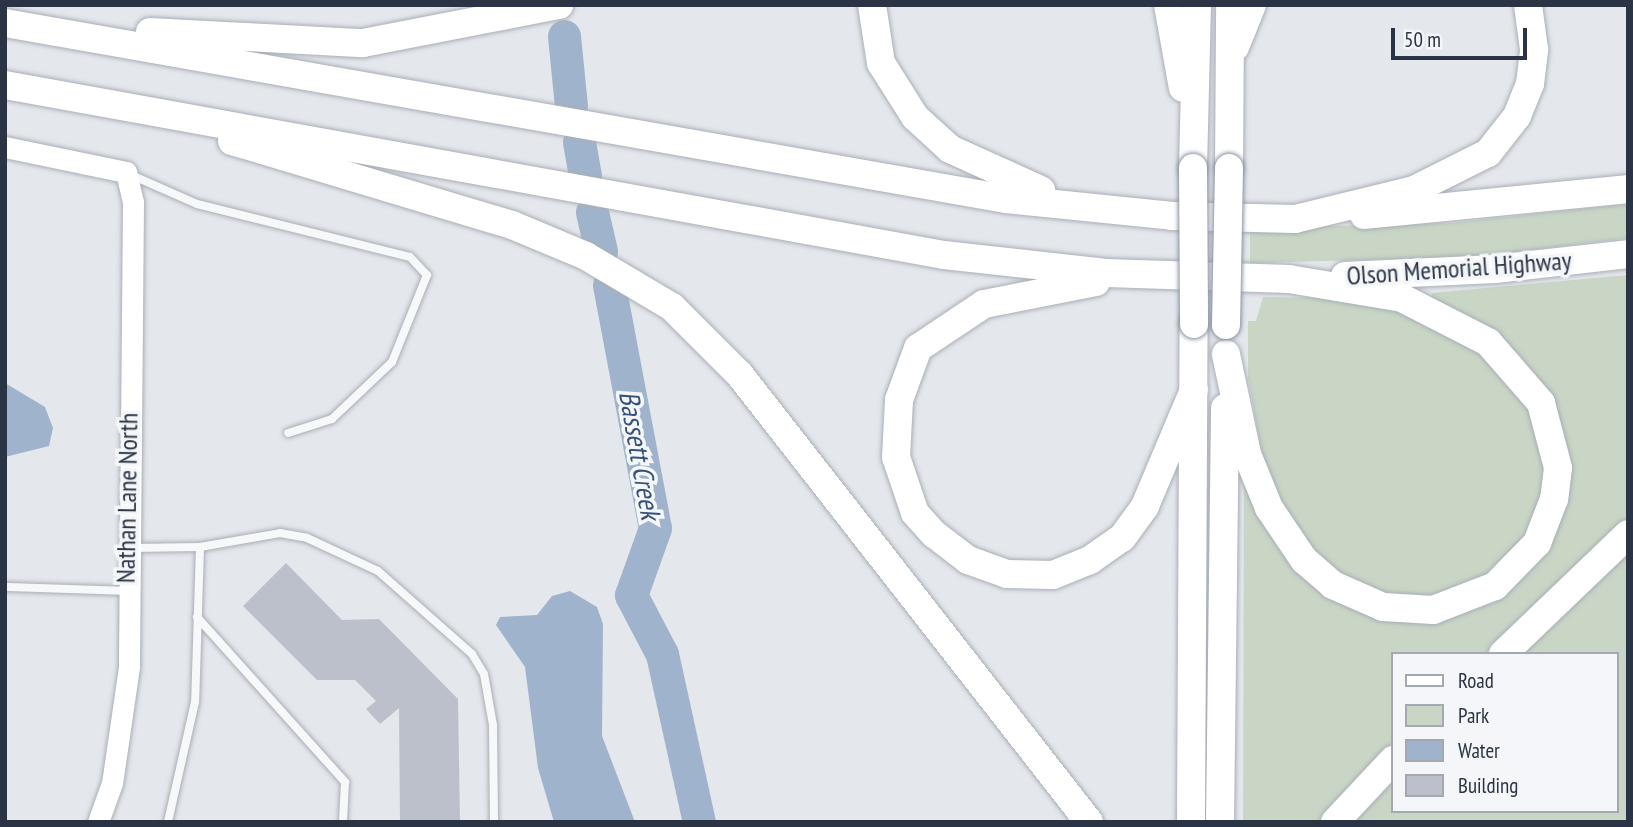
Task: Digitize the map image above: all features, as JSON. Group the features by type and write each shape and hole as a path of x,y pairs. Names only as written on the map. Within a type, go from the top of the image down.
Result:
{"highway":[{"path":"7,23 328,44 458,30 559,5"},
{"path":"872,5 881,63 915,117 950,149 1009,180 1128,213"},
{"path":"1168,5 1193,124"},
{"path":"1191,822 1193,124 1196,5"},
{"path":"1220,822 1230,5"},
{"path":"1231,56 1252,5"},
{"path":"1295,219 1414,190 1488,152 1517,116 1530,84 1534,49 1528,5"},
{"path":"7,23 790,165 1128,213 1295,219 1435,212 1628,189"},
{"path":"5,85 944,254 1171,276 1289,279 1427,307 1475,332 1513,363 1541,403 1557,452 1554,499 1527,556 1481,594 1433,610 1383,607 1333,585 1304,560 1269,508 1247,454 1226,354"},
{"path":"158,113 294,162 512,225 586,256 672,307 740,375 1089,822"},
{"name":"Olson Memorial Highway","path":"1289,279 1495,269 1628,254"},
{"path":"1171,276 1006,296 930,336 911,363 899,400 901,478 915,513 968,561 1033,576 1073,569 1134,524 1194,390"},
{"path":"1505,652 1628,534"},
{"path":"1335,822 1392,761"}],"street":[{"path":"5,147 126,172"},
{"name":"Nathan Lane North","path":"99,822 123,725 129,667 125,548 133,202 126,172"}],"lane":[{"path":"126,172 197,204 410,257 427,275 392,362 332,419 288,433"},
{"path":"125,548 200,547 280,534 307,538 378,571 472,654 484,674 493,725 494,822"},
{"path":"178,822 169,818 195,702 200,547"},
{"path":"5,587 125,591"},
{"path":"197,617 345,782 343,822"}],"green space":[{"path":"1628,204 1628,238 1474,257 1250,263 1250,228 1450,223"},
{"path":"1628,275 1628,525 1496,652 1392,652 1392,751 1326,822 1243,822 1244,473 1340,599 1499,596 1568,454 1563,430 1542,384 1519,355 1482,324 1431,299 1432,293"},
{"path":"1263,297 1325,298 1426,316 1514,377 1548,446 1536,529 1469,591 1397,601 1323,565 1270,495 1248,378 1248,321 1256,321"},
{"path":"1628,547 1628,822 1348,822 1392,775 1392,813 1619,813 1619,652 1519,652"}],"water":[{"path":"5,383 45,407 53,428 49,446 5,457"},
{"path":"570,591 597,607 603,624 602,736 635,822 554,822 538,768 525,667 496,625 500,617 537,615 552,596"}],"building":[{"path":"286,563 342,620 379,619 458,699 460,822 400,822 399,708 380,724 366,709 376,701 355,680 317,680 243,606"}],"waterway":[{"name":"Bassett Creek","path":"564,36 571,106"},
{"name":"Bassett Creek","path":"579,142 585,176"},
{"name":"Bassett Creek","path":"592,212 601,251"},
{"name":"Bassett Creek","path":"609,285 655,528 631,595 662,654 699,822"}]}
